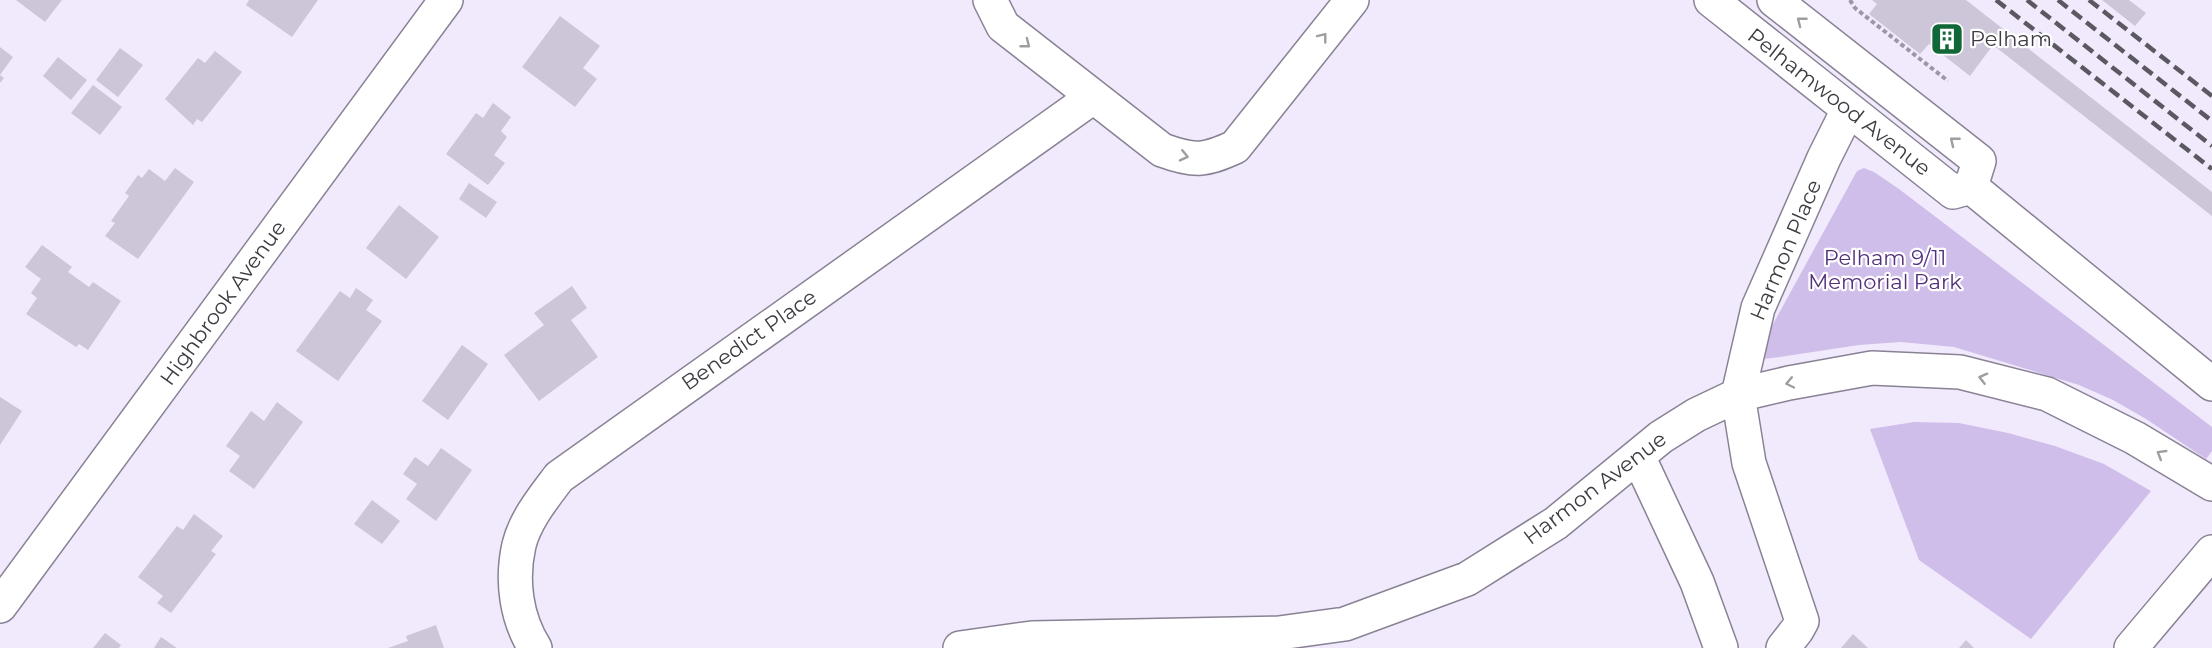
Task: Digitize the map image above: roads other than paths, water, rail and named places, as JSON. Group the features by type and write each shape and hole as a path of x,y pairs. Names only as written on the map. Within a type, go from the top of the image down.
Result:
{"street":[{"name":"Highbrook Avenue","path":"0,606 446,0"},
{"path":"990,0 1004,26 1162,150 1187,159 1211,158 1235,147 1352,0"},
{"name":"Pelhamwood Avenue","path":"1711,0 1953,192 1971,187 1979,161 1774,0"},
{"name":"Benedict Place","path":"535,648 524,630 515,584 520,544 537,507 559,477 1093,97"},
{"name":"Harmon Place","path":"1738,395 1758,308 1824,158 1848,110"},
{"path":"1971,187 2212,384"},
{"name":"Harmon Avenue","path":"960,648 1032,638 1279,633 1345,624 1467,579 1556,523 1661,437 1696,415 1738,395 1872,368 1960,372 2047,394 2135,438 2212,484"},
{"path":"1738,395 1749,463 1802,621 1783,648"},
{"path":"1638,456 1697,582 1721,648"},
{"path":"2131,648 2212,552"}],"railway":[{"path":"1996,0 2212,169"},
{"path":"2027,0 2212,146"},
{"path":"2058,0 2212,121"},
{"path":"2089,0 2212,96"}],"place":[{"name":"Pelham","path":"1947,39"}],"park label":[{"name":"Pelham 9/11 Memorial Park","path":"1885,270"}]}
